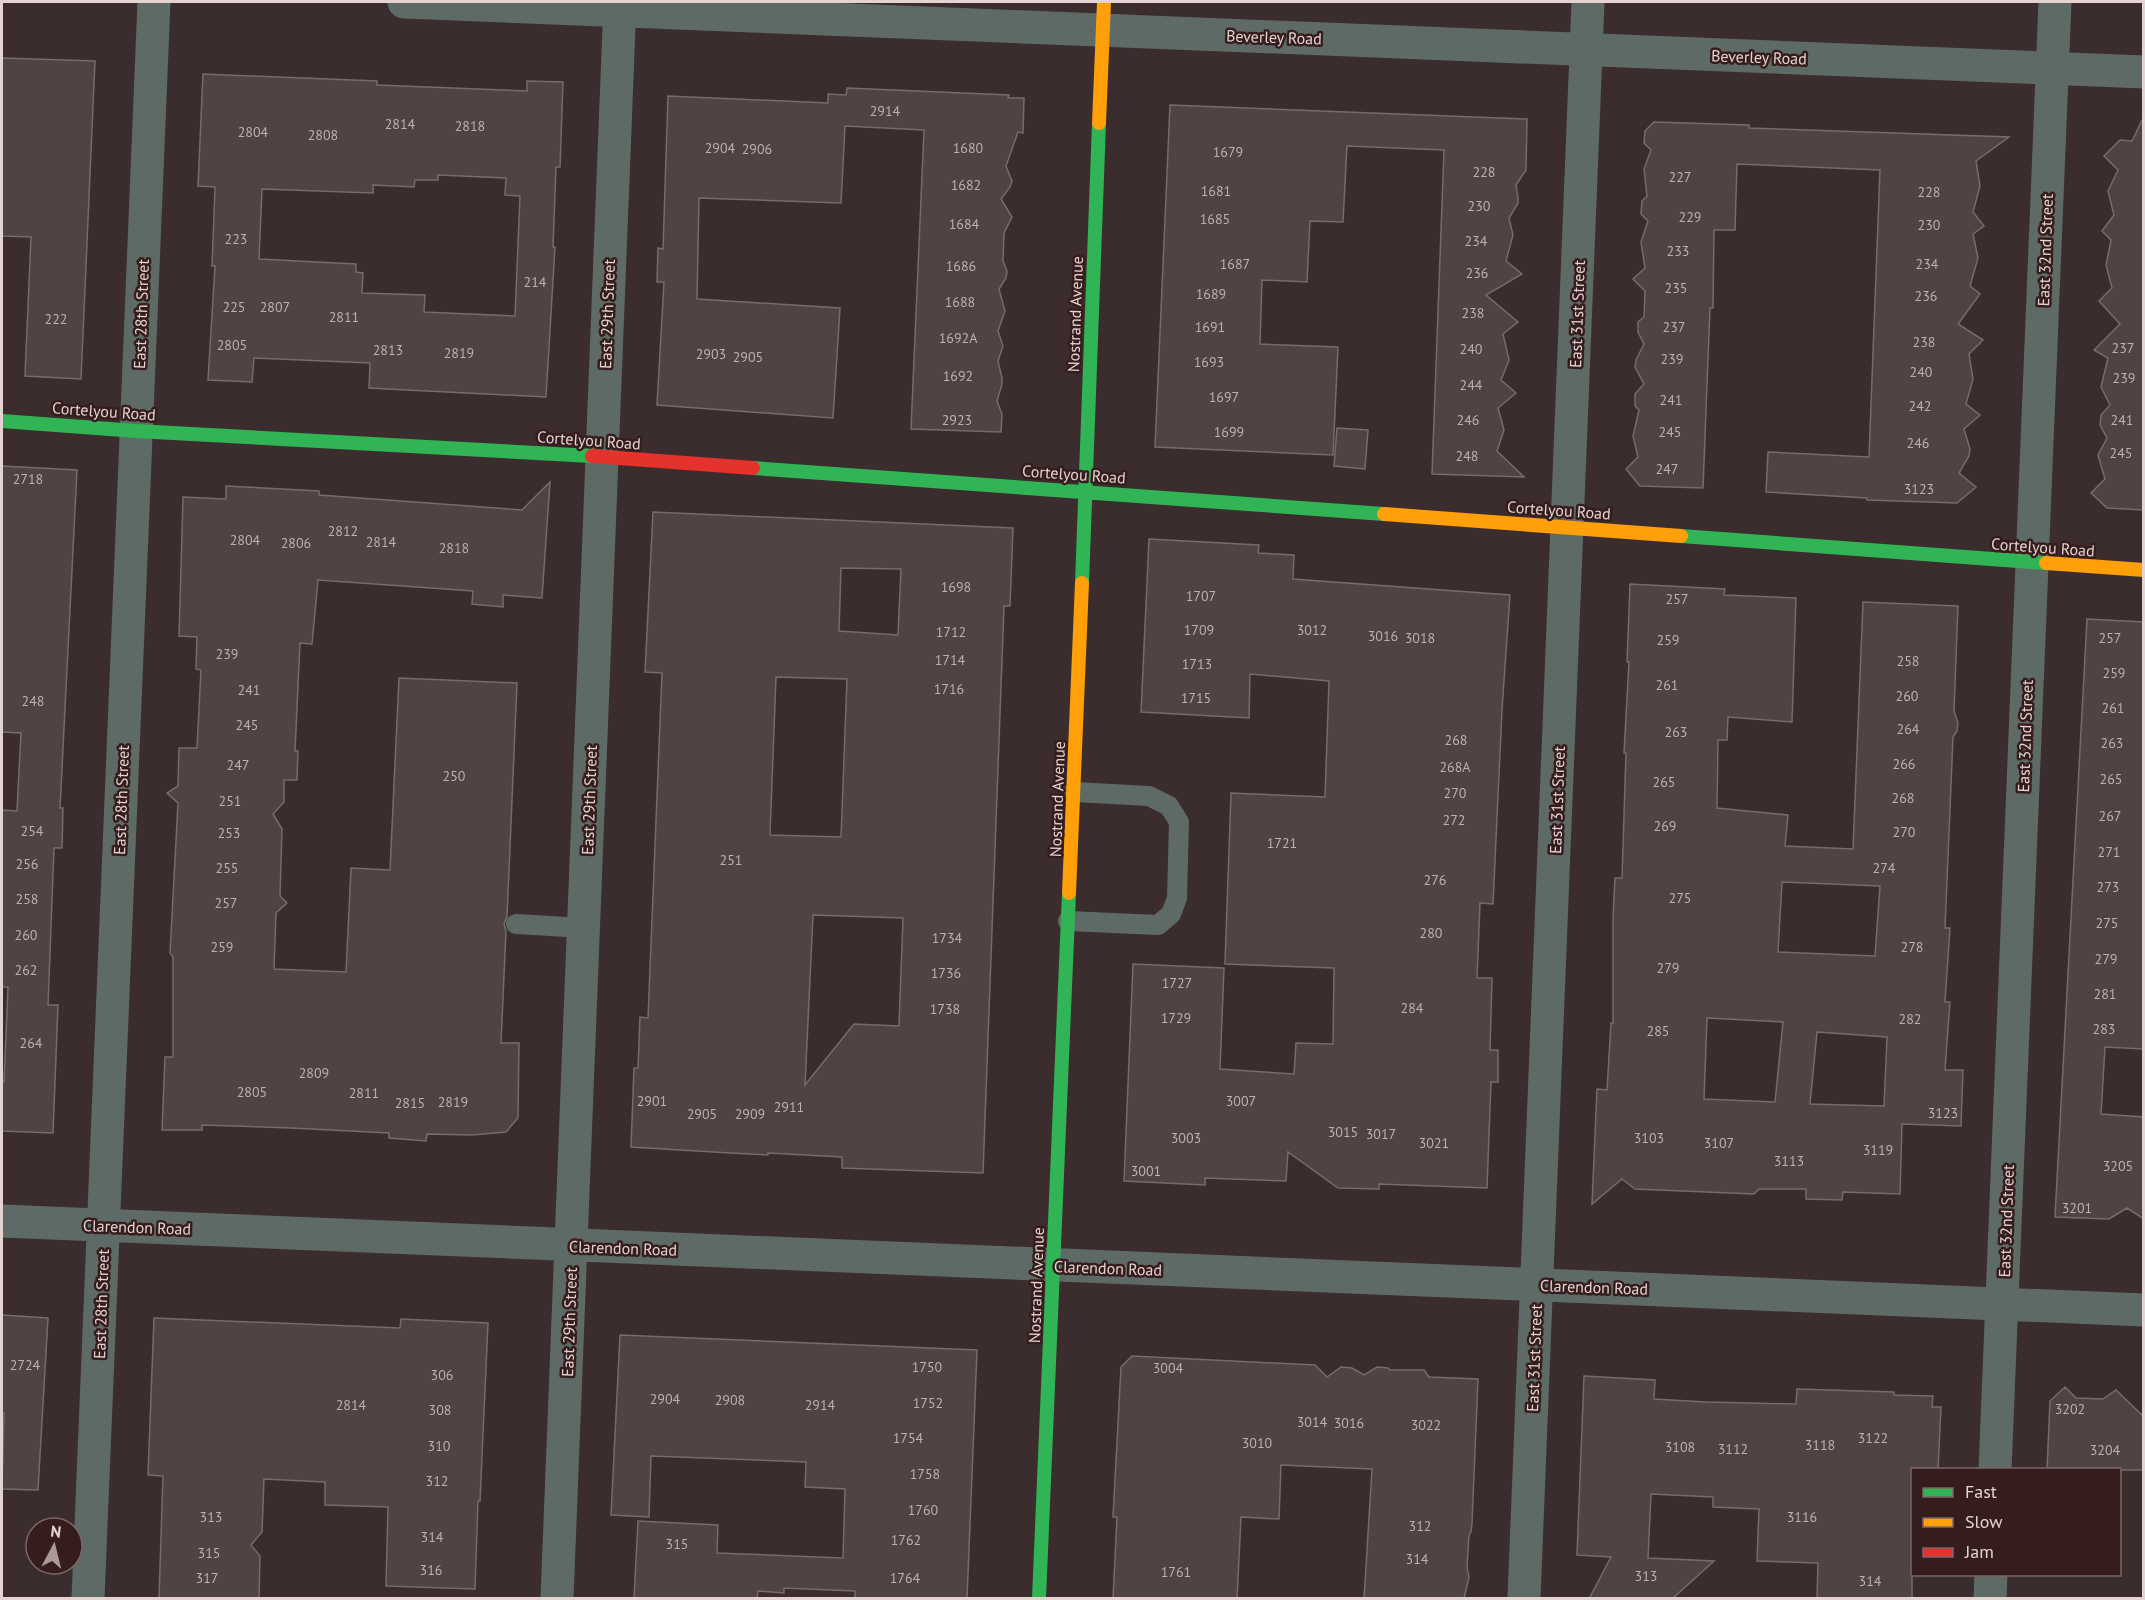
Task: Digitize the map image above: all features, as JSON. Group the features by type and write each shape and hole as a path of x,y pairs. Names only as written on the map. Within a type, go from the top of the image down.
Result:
{"street":[{"name":"East 28th Street","path":"88,1599 154,2"},
{"name":"Beverley Road","path":"404,2 1103,16 1587,50 2144,72"},
{"name":"East 31st Street","path":"1524,1599 1588,2"},
{"name":"East 32nd Street","path":"1995,1468 2055,2"},
{"name":"East 29th Street","path":"557,1599 620,6"},
{"name":"Nostrand Avenue","path":"1039,1599 1074,792 1103,16"},
{"name":"Cortelyou Road","path":"2,420 136,431 602,457 2144,570"},
{"name":"Clarendon Road","path":"2,1221 2144,1310"},
{"path":"1990,1599 1991,1576"}],"lane":[{"path":"1068,921 1158,925 1171,914 1177,898 1179,822 1169,806 1149,796 1074,792"},
{"path":"516,924 584,928"}],"building":[{"path":"2,58 95,61 81,379 25,376 31,237 2,236"},
{"path":"203,74 377,81 377,85 527,91 527,81 563,82 560,167 556,167 553,247 555,247 546,397 369,388 370,363 254,358 252,382 208,380 215,266 212,266 215,187 198,186","holes":["438,175 506,178 505,195 520,196 515,316 424,312 425,295 362,293 363,273 356,272 356,264 259,259 262,189 373,193 373,185 414,187 415,180 438,180"]},
{"path":"847,88 1009,95 1008,98 1024,98 1023,133 1018,132 1006,166 1012,181 1001,199 1012,217 1004,233 1003,261 1007,271 1006,278 999,289 1005,311 998,331 1003,346 998,361 1002,384 997,401 1002,414 1001,432 911,429 924,130 845,126 841,203 699,198 697,299 840,308 833,418 657,405 664,282 657,282 658,248 663,249 668,96 828,103 828,94 846,95"},
{"path":"1170,105 1527,119 1526,170 1516,185 1518,203 1509,218 1513,235 1506,261 1522,274 1486,295 1518,322 1503,334 1509,360 1501,380 1516,393 1498,408 1504,430 1497,451 1524,477 1432,474 1444,150 1347,146 1343,222 1310,221 1307,282 1262,280 1260,344 1338,347 1333,455 1155,447"},
{"path":"2144,116 2144,510 2107,508 2091,493 2105,479 2098,455 2107,438 2100,425 2101,415 2110,405 2101,387 2108,358 2094,350 2120,324 2099,301 2112,288 2106,265 2111,240 2102,231 2114,215 2108,191 2118,170 2104,156 2120,140 2132,141"},
{"path":"1654,122 1749,125 1749,128 2009,137 1976,161 1980,186 1973,212 1984,226 1973,234 1978,258 1970,286 1980,294 1958,324 1983,340 1969,354 1973,379 1966,404 1980,415 1964,429 1970,449 1969,456 1959,473 1976,487 1957,503 1867,500 1867,498 1766,492 1768,452 1869,457 1880,170 1737,164 1735,230 1714,230 1713,308 1710,308 1703,488 1640,486 1626,469 1638,457 1633,436 1639,410 1635,406 1635,394 1644,384 1635,367 1644,344 1638,332 1638,322 1644,317 1645,291 1633,279 1645,268 1641,242 1648,221 1641,214 1642,201 1647,196 1644,169 1651,150 1644,143 1645,131"},
{"path":"1337,428 1368,430 1365,469 1334,466"},
{"path":"2,466 77,470 60,808 63,808 62,848 54,848 48,1005 58,1005 53,1133 2,1131 2,1082 4,1082 8,987 2,987 2,810 17,811 21,733 2,732"},
{"path":"550,482 542,598 503,595 503,607 472,604 473,591 318,580 312,644 300,643 295,751 298,751 297,780 284,780 284,802 273,814 282,829 280,896 287,903 276,913 274,969 346,972 351,868 390,870 399,678 517,683 507,917 504,924 506,931 501,1043 519,1043 518,1118 506,1132 472,1135 427,1134 426,1141 389,1138 389,1133 291,1128 202,1125 202,1130 162,1130 165,1057 173,1057 173,957 170,953 178,803 167,793 178,786 179,748 197,748 201,670 196,669 197,637 179,636 183,497 226,499 226,486 319,491 319,495 522,510"},
{"path":"653,512 1013,528 1010,606 1004,606 983,1173 842,1168 842,1157 631,1147 634,1068 638,1068 640,1017 648,1018 662,673 645,672","holes":["841,568 901,569 898,635 839,631","776,677 847,679 841,837 770,835","813,915 903,918 899,1026 854,1024 805,1085"]},
{"path":"1149,539 1259,545 1258,553 1294,555 1293,579 1510,595 1493,904 1480,903 1477,978 1492,978 1490,1050 1498,1050 1498,1082 1491,1082 1487,1188 1379,1184 1379,1189 1338,1188 1288,1152 1286,1181 1205,1178 1205,1185 1124,1181 1133,964 1224,968 1220,1069 1294,1074 1296,1043 1333,1044 1334,968 1225,964 1231,793 1325,797 1329,681 1250,674 1249,718 1141,712"},
{"path":"1630,584 1725,589 1724,595 1796,598 1792,722 1728,717 1727,740 1718,740 1717,808 1788,815 1785,846 1853,849 1863,602 1958,606 1954,711 1958,723 1953,737 1945,928 1950,928 1945,1002 1950,1002 1945,1070 1963,1070 1961,1126 1902,1124 1900,1194 1843,1192 1842,1200 1806,1199 1806,1189 1759,1189 1754,1194 1635,1189 1622,1179 1592,1204 1597,1089 1607,1090 1611,1023 1613,1023 1613,917 1615,878 1622,878 1626,753 1624,753 1629,662 1627,662","holes":["1782,882 1880,886 1875,956 1778,952","1707,1018 1783,1022 1775,1102 1704,1099","1817,1032 1887,1037 1884,1106 1810,1104"]},
{"path":"2087,619 2144,622 2144,1049 2105,1047 2101,1114 2144,1117 2144,1219 2127,1208 2109,1219 2055,1217"},
{"path":"2,1315 48,1318 38,1490 2,1489 4,1413 2,1413"},
{"path":"154,1318 400,1328 401,1319 488,1323 475,1589 386,1586 388,1507 325,1505 325,1482 264,1479 262,1532 251,1545 260,1556 259,1599 159,1599 163,1476 148,1475"},
{"path":"620,1335 977,1350 967,1599 855,1599 855,1591 784,1588 784,1593 758,1591 757,1599 634,1599 638,1521 718,1525 717,1553 843,1558 845,1489 805,1487 806,1462 651,1456 649,1517 611,1515"},
{"path":"1132,1356 1315,1365 1327,1377 1341,1367 1352,1368 1364,1375 1377,1367 1390,1370 1424,1370 1429,1377 1478,1379 1472,1523 1467,1567 1469,1577 1464,1599 1364,1599 1372,1469 1281,1465 1279,1519 1241,1517 1237,1599 1113,1599 1117,1517 1113,1517 1121,1367"},
{"path":"1584,1376 1655,1380 1654,1399 1796,1404 1797,1389 1894,1392 1894,1395 1933,1396 1932,1407 1941,1407 1938,1468 1911,1468 1912,1599 1817,1599 1818,1563 1757,1561 1759,1509 1713,1507 1713,1497 1651,1494 1648,1558 1714,1561 1672,1599 1589,1599 1611,1557 1577,1555"},
{"path":"2065,1387 2076,1398 2103,1399 2116,1390 2144,1417 2144,1470 2047,1468 2050,1401"}],"traffic: fast":[{"path":"1082,583 1099,123"},
{"path":"2,421 136,431 592,456"},
{"path":"753,468 1384,514"},
{"path":"1681,536 2046,563"},
{"path":"1039,1598 1069,893"}],"traffic: slow":[{"path":"1099,123 1104,2"},
{"path":"1384,514 1681,536"},
{"path":"2046,563 2144,570"},
{"path":"1069,893 1082,583"}],"traffic: jam":[{"path":"592,456 753,468"}]}
